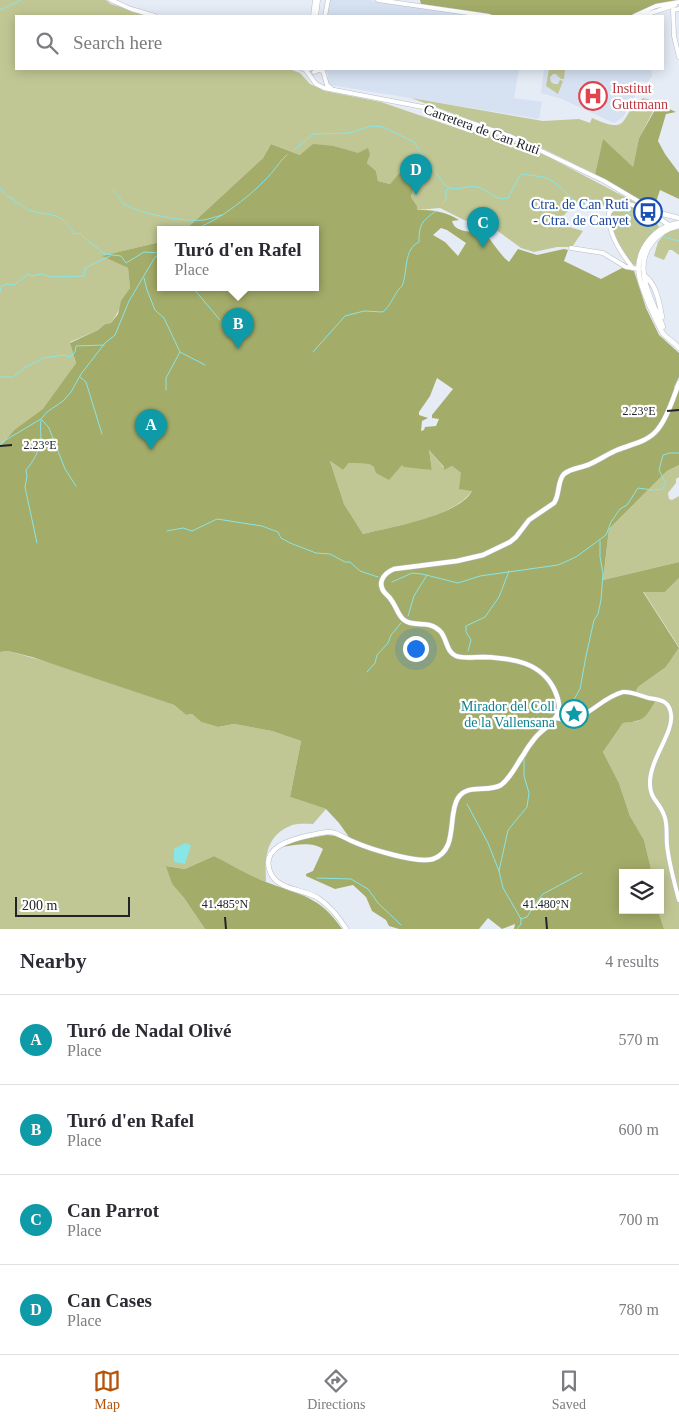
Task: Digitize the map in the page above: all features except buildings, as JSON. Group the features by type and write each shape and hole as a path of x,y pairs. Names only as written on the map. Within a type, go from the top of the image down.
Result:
{"street":[{"path":"111,0 131,9 152,15"},
{"path":"314,15 316,0"},
{"path":"325,15 328,0"},
{"path":"378,0 482,15"},
{"path":"636,15 659,6 679,3"},
{"path":"646,15 679,3"},
{"path":"645,15 659,6"},
{"path":"679,9 673,10 674,36 679,57"},
{"path":"674,36 679,38"},
{"path":"304,70 323,71 327,85 333,89"},
{"name":"Carretera de Can Ruti","path":"304,70 319,86 428,108 510,136 604,181 648,208 658,217"},
{"path":"313,70 314,80 323,82 325,77"},
{"path":"632,267 609,226 609,213 618,204 627,202 642,208 648,208"},
{"name":"Carretera de Can Ruti","path":"648,208 664,214"},
{"path":"664,214 679,218"},
{"path":"664,214 670,222 643,250 639,269 641,282 663,334 679,348"},
{"path":"658,217 668,224 679,224"},
{"path":"658,217 662,229"},
{"path":"662,229 679,224"},
{"path":"650,241 644,274 649,291 670,339"},
{"path":"571,248 603,253 626,267 639,269"},
{"path":"639,269 645,288 649,291"},
{"path":"644,274 655,288 663,326"},
{"path":"649,291 655,288"},
{"path":"649,291 648,295 653,311"},
{"path":"346,929 333,911 322,901 281,884 275,879 270,872 269,864 276,847 286,841 327,832 387,853 414,858 434,859 442,853 450,837 454,809 460,796 468,790 494,788 501,785 535,737 556,718 560,711 557,694 549,680 539,669 516,661 455,655 450,650 443,634 437,628 427,623 404,620 394,602 382,589 382,579 386,574 394,570 469,559 494,551 510,542 529,520 554,503 561,478 564,475 647,439 656,432 665,418 679,383"},
{"path":"556,718 572,721 581,718 602,702 623,692 658,699 667,703 671,712 671,723 656,756 650,783 653,799 661,808 666,818 667,845 679,900"}],"shaded area":[{"path":"330,0 368,0 468,15 327,15"},
{"path":"326,70 519,70 514,98 542,102 539,119 330,85 328,83 328,74"},
{"name":"Institut Guttmann","path":"544,70 651,70 652,77 647,82 640,81 639,89 623,117 614,123 562,99 541,93"}],"green space":[{"path":"0,0 106,0 111,4 146,15 15,15 15,70 292,70 300,73 310,84 325,91 381,102 471,133 482,129 549,157 640,205 623,199 610,208 592,204 573,207 561,218 562,225 583,231 572,247 557,247 534,252 521,248 495,229 464,220 440,208 417,210 417,206 411,197 414,186 402,171 390,184 378,181 376,171 367,163 370,155 358,154 334,146 300,155 271,144 263,158 189,226 157,226 157,243 103,256 128,268 130,288 116,314 111,323 105,324 98,330 70,342 76,363 44,409 14,430 0,447"},
{"path":"420,0 678,0 635,15 493,15 421,4"},
{"path":"549,70 565,70 564,79 561,79 556,74 550,77 551,82 554,84 558,84 560,80 563,81 558,94 546,86"},
{"path":"411,98 543,121 579,119 590,123 592,118 614,125 623,121 643,98 658,102 639,138 633,168 603,140 595,174 525,140"},
{"path":"656,108 666,111 667,108 676,112 666,114 658,141 679,173 679,199 660,190 654,208 595,174 603,139 633,167 639,138"},
{"path":"271,144 300,155 313,144 334,146 358,153 368,148 370,155 367,163 376,171 378,181 390,184 402,170 414,186 411,197 417,206 417,210 434,211 449,215 459,220 452,221 457,228 463,230 472,232 476,226 493,231 486,232 485,234 509,262 518,249 537,255 564,249 568,250 564,261 601,279 622,268 634,271 646,308 659,335 679,353 679,377 674,387 679,391 679,465 667,471 609,529 603,580 679,562 679,578 665,592 643,592 679,648 666,667 638,687 634,695 656,700 649,711 640,720 623,723 603,752 619,783 630,816 644,840 651,869 619,869 619,914 659,914 664,929 514,929 515,924 502,929 488,918 479,929 399,929 389,926 386,920 372,911 366,897 353,885 335,889 306,876 306,874 313,871 323,849 308,844 281,847 288,842 327,835 349,837 326,809 290,797 301,741 272,731 234,724 218,727 201,722 192,714 186,715 174,705 32,657 8,651 0,652 0,447 14,430 43,409 76,363 70,343 98,330 105,324 111,323 118,314 121,301 130,288 128,268 102,256 157,243 157,291 319,291 319,226 189,226 263,158","holes":["441,228 466,243 458,256 445,242 433,235","437,378 453,389 432,415 432,418 439,419 436,426 425,427 421,431 422,421 428,418 419,415 419,412 430,396","429,450 444,467 444,470 452,466 461,473 459,489 472,491 465,500 439,514 363,534 344,504 330,461 343,470 349,463 369,464 374,467 376,473 389,480 402,465 404,467 432,470"]},
{"path":"625,203 652,215 659,227 647,239 635,266 623,252 610,222 614,208 618,204"},
{"path":"679,229 679,255 669,250 664,260 654,256 658,242 667,231"},
{"path":"429,450 445,469 452,466 461,473 472,491 451,508 422,520 363,534 344,504 330,461 343,470 349,463 369,464 374,467 402,464 432,470"},
{"path":"679,465 679,477 668,493 669,499 672,500 679,496 679,562 603,580 609,529 667,471"},
{"path":"679,578 679,647 643,591 665,592"},
{"path":"679,648 679,929 664,929 659,914 664,914 664,869 651,869 644,840 630,816 619,783 603,752 623,723 639,721 634,695 638,687 666,667"},
{"path":"8,651 62,666 174,705 186,715 192,714 201,722 218,727 234,724 272,731 301,741 290,797 326,809 313,824 292,825 282,831 271,842 266,865 266,882 242,872 214,856 185,869 167,866 172,884 205,929 0,929 0,652"},
{"path":"214,856 259,879 317,903 334,918 342,929 205,929 172,884 166,866 185,869"}],"water":[{"path":"185,843 191,845 185,864 174,862 174,849"}],"waterway":[{"path":"0,10 21,0"},
{"path":"293,151 313,134 349,133 371,126 383,127 414,142 446,186 450,188 458,189 474,186 503,199 508,198 522,174 544,177 554,182 576,202 593,203 600,201 614,204"},
{"path":"202,226 211,222 250,194 287,155"},
{"path":"0,188 7,196 14,199 14,202 29,210 60,218 69,226 74,234 80,233 104,254 121,256 126,263 144,252 157,253"},
{"path":"112,189 124,204 151,214 195,220 205,220 222,215"},
{"path":"441,205 446,200 446,191 449,189"},
{"path":"617,207 635,215 655,232"},
{"path":"313,352 345,316 364,311 383,312 385,310 402,286 408,256 410,250 419,242 422,223 436,211"},
{"path":"660,236 679,241"},
{"path":"0,292 1,287 6,284 14,285 28,274 32,276 42,274 51,277 84,276 85,268 110,256"},
{"path":"0,446 4,441 41,419 71,392 81,374 105,343 115,335 129,301 157,256"},
{"path":"144,278 155,310 164,318 180,352 205,365"},
{"path":"196,291 220,320"},
{"path":"0,377 13,377 43,358 64,355 70,357 75,352 76,346 104,345"},
{"path":"166,390 166,378 180,352"},
{"path":"80,377 86,382 102,434"},
{"path":"37,543 25,487 26,470 39,449 41,441 41,420"},
{"path":"42,420 49,428 65,469 76,486"},
{"path":"392,582 412,573 458,583 480,576 558,565 576,557 606,535 611,522 620,509 627,505 638,488 662,489 666,484 659,470 663,455 679,453"},
{"path":"167,531 183,528 192,531 217,519 262,526 278,532 281,538 290,543 316,553 330,554 345,562 350,562 360,571 378,577"},
{"path":"566,713 580,689 594,620 598,614 601,600 603,573 600,541"},
{"path":"468,651 471,640 466,632 466,626 485,617 499,597 509,571"},
{"path":"408,616 414,596 427,575"},
{"path":"367,672 401,623"},
{"path":"517,929 521,924 521,919 503,888 499,871 508,830 527,807 529,793 524,776 524,759"},
{"path":"467,804 488,843 499,871"},
{"path":"521,919 527,917 543,894 582,873"},
{"path":"317,878 351,879 368,889 378,903 401,925"}],"place":[{"name":"Institut Guttmann","path":"593,96"},
{"name":"Can Cases","path":"416,195"},
{"name":"Ctra. de Can Ruti - Ctra. de Canyet","path":"648,212"},
{"name":"Can Parrot","path":"483,248"},
{"name":"Turó d'en Rafel","path":"238,349"},
{"name":"Turó de Nadal Olivé","path":"151,450"},
{"name":"Mirador del Coll de la Vallensana","path":"574,714"}]}
